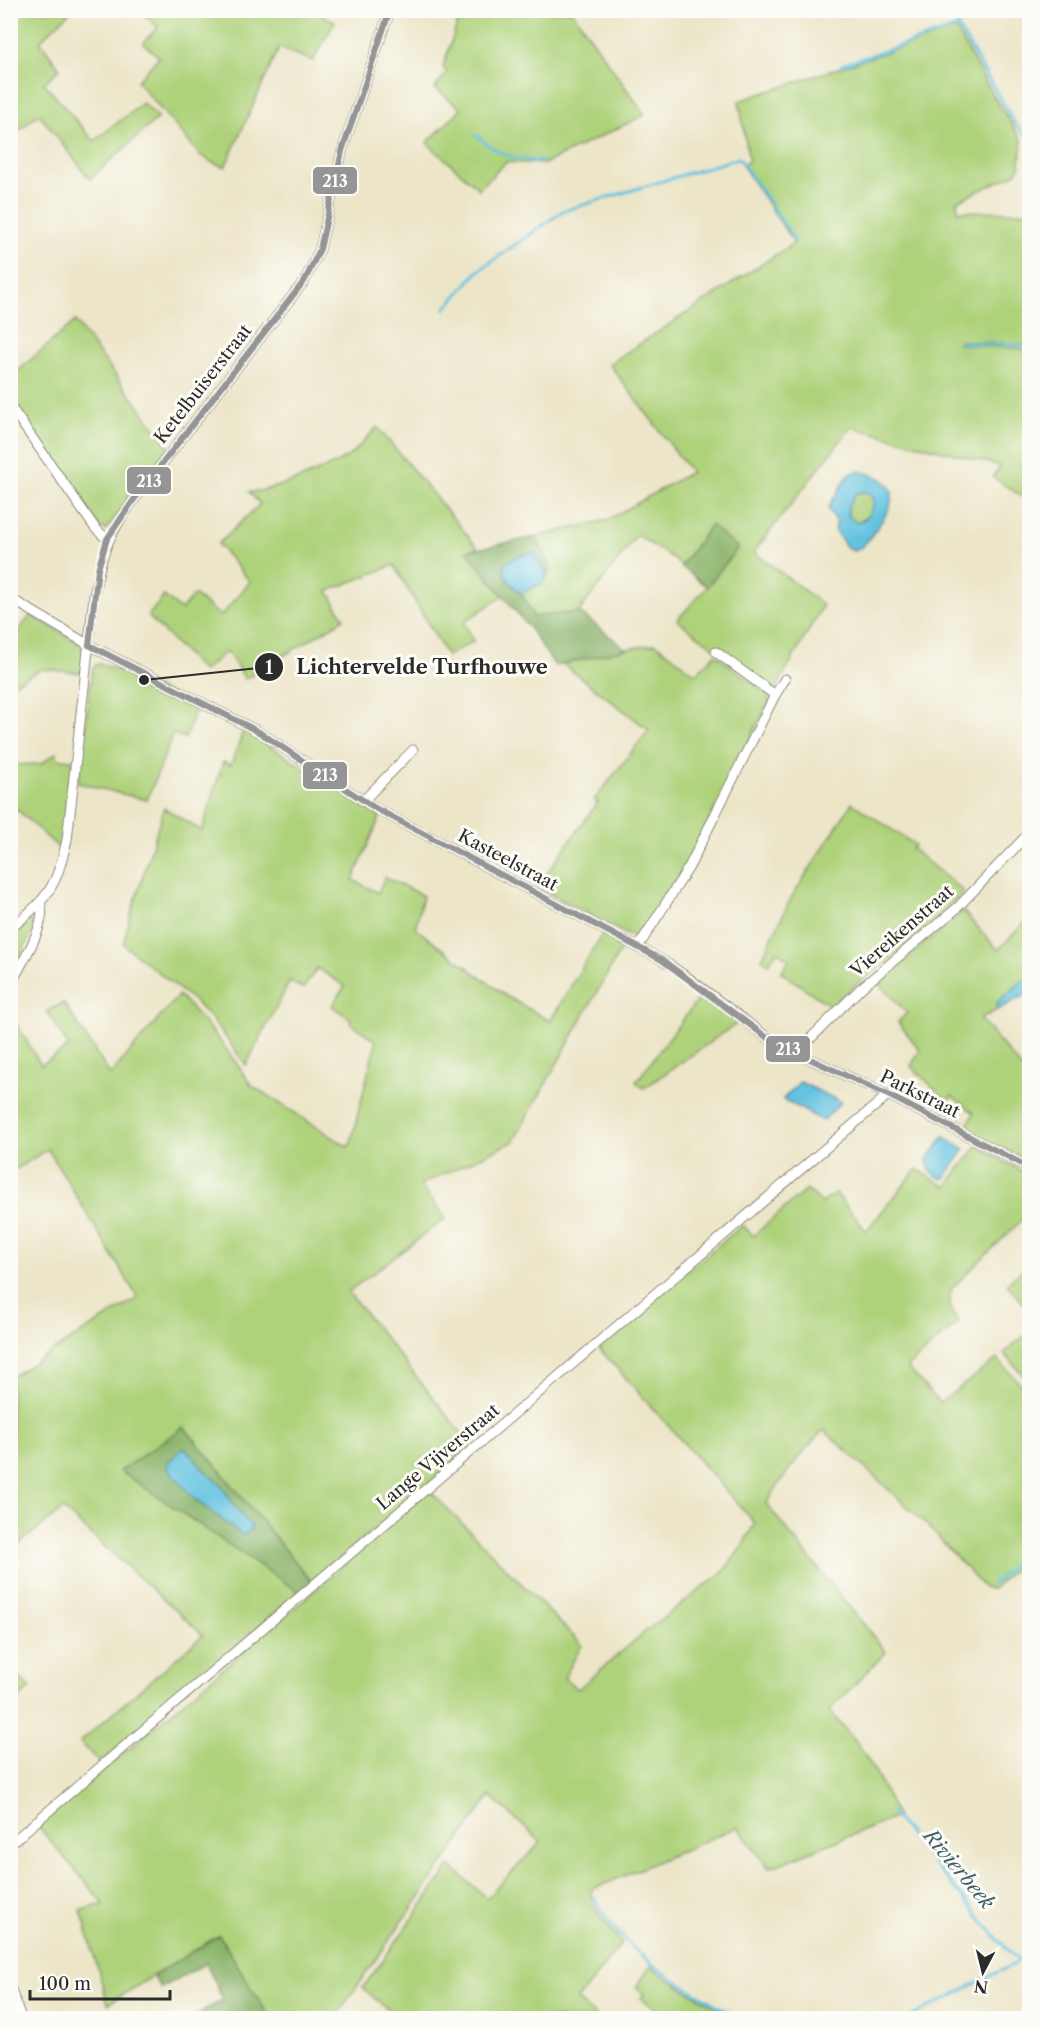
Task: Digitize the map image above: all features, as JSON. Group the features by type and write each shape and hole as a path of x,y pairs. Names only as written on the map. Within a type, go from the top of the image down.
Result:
{"street":[{"name":"Ketelbuiserstraat","path":"10,984 40,926 43,916 40,903 59,874 67,840 98,569 108,539 133,501 305,280 320,249 342,151 390,10"},
{"path":"10,406 95,528 108,539"},
{"name":"Kasteelstraat","path":"10,598 89,645 259,732 363,801 638,947 687,977 773,1042 795,1054"},
{"path":"717,652 775,695"},
{"path":"638,947 689,867 785,679"},
{"path":"363,801 413,750"},
{"name":"Viereikenstraat","path":"795,1054 861,988 957,908 1029,832"},
{"path":"10,929 40,903"},
{"name":"Parkstraat","path":"795,1054 888,1095 1029,1168"},
{"name":"Lange Vijverstraat","path":"10,1844 888,1095"},
{"path":"10,1987 21,2019"}],"green space":[{"path":"10,11 71,11 40,41 60,69 44,83 94,141 143,103 158,118 90,179 39,114 14,134 11,130"},
{"path":"140,11 323,11 321,15 335,21 313,61 279,48 225,167 199,154 137,81 159,57 143,43 158,27"},
{"path":"461,11 572,11 645,115 544,164 506,162 479,189 427,143 461,109 435,88 447,72 443,68"},
{"path":"956,29 993,95 1022,140 1020,166 1017,173 957,201 958,211 1029,212 1029,345 959,341 958,344 1029,349 1029,501 993,477 1000,466 851,427 754,552 823,605 774,692 677,620 707,587 710,526 681,566 673,558 637,535 579,612 534,617 521,594 541,584 549,571 547,560 535,537 608,520 691,472 609,364 794,243 742,165 749,161 739,101"},
{"path":"75,321 169,447 106,530 99,526 11,401 10,378"},
{"path":"377,427 478,548 467,551 503,596 464,622 474,641 447,656 394,565 328,591 344,619 245,679 227,651 203,671 148,616 164,596 181,610 194,595 221,616 250,582 218,544 260,504 249,492 285,484 313,474 347,457"},
{"path":"865,492 873,497 872,509 857,523 848,516 848,507 856,493"},
{"path":"711,525 738,548 707,587 681,566"},
{"path":"535,537 549,564 549,570 544,571 534,553 507,580 523,596 534,617 579,612 626,649 555,666 530,629 467,551"},
{"path":"31,615 85,647 81,673 42,669 11,685 11,640"},
{"path":"656,644 696,674 715,654 769,695 769,701 689,860 640,937 635,939 537,887 598,802 594,800 649,730 563,664"},
{"path":"100,664 129,674 197,707 185,738 173,734 147,800 78,783 92,670"},
{"path":"244,729 380,817 353,880 378,893 385,877 423,896 415,928 506,996 550,1021 603,933 624,944 513,1142 420,1185 446,1218 348,1292 472,1446 312,1582 184,1427 120,1471 299,1592 100,1763 80,1742 203,1635 63,1509 11,1550 11,1377 138,1298 48,1149 11,1172 11,1015 41,1065 69,1047 47,1011 64,1003 110,1075 179,995 218,1038 251,1085 348,1147 376,1041 350,1023 351,1019 332,1006 345,986 317,968 303,989 290,981 246,1065 212,1019 194,1001 123,944 164,808 202,831 223,762 231,765"},
{"path":"56,753 58,759 73,760 61,850 11,804 10,765 41,764"},
{"path":"852,803 915,845 912,849 964,892 934,922 832,1007 781,972 789,960 777,951 768,964 762,959 791,898"},
{"path":"963,911 998,950 1029,918 1029,984 1025,979 995,1004 999,1009 980,1019 1024,1071 1029,1069 1029,1162 965,1129 974,1113 952,1096 947,1101 911,1066 920,1050 898,1022 907,1013 881,986 880,979"},
{"path":"31,920 34,925 32,932 11,974 11,936"},
{"path":"702,994 739,1022 644,1088 636,1082"},
{"path":"977,1146 1029,1175 1029,1213 952,1288 950,1306 959,1322 907,1367 940,1403 997,1359 1021,1385 1027,1379 1004,1353 1029,1332 1029,1555 993,1589 984,1588 929,1527 824,1430 792,1465 766,1504 886,1652 829,1711 858,1744 875,1771 897,1817 769,1868 737,1827 591,1890 593,1903 597,1910 622,1943 577,2000 598,2018 397,2018 363,1988 450,1866 487,1898 541,1842 490,1796 335,2018 270,2018 219,1935 108,2004 81,1910 104,1904 38,1826 429,1490 582,1645 564,1678 578,1689 647,1630 723,1572 739,1551 755,1523 597,1346 743,1225 753,1236 807,1189 822,1203 836,1193 866,1231 917,1169 946,1187"},
{"path":"1029,1264 1029,1311 1007,1284"},
{"path":"184,1427 312,1582 299,1592 120,1471"},
{"path":"10,1668 30,1688 11,1705 10,1705"},
{"path":"219,1935 270,2018 192,2018 223,2000 206,1963 161,1988 153,1976"},
{"path":"651,1966 666,1978 734,2018 668,2018 641,1998 644,1994 636,1987"}],"water":[{"path":"859,471 874,475 890,487 892,494 888,511 882,521 865,544 853,551 846,547 837,534 835,528 837,522 829,510 829,506 848,475","holes":["866,492 873,497 872,509 864,519 857,523 848,516 848,507 856,493"]},
{"path":"534,553 544,571 549,570 543,582 521,594 507,578 504,565 513,558"},
{"path":"1025,979 1029,984 1029,993 999,1009 995,1004"},
{"path":"800,1082 841,1102 823,1121 783,1099"},
{"path":"944,1137 965,1149 944,1179 932,1172 927,1160"},
{"path":"184,1447 220,1484 252,1527 245,1535 196,1500 167,1468 168,1462"}],"waterway":[{"path":"956,10 958,27 1014,122 1024,134 1030,135"},
{"path":"841,65 958,27"},
{"path":"476,135 492,148 507,155 543,162"},
{"path":"445,309 477,272 563,211 739,158 795,240"},
{"path":"960,343 1030,346"},
{"name":"Rivierbeek","path":"992,1584 1030,1549"},
{"name":"Rivierbeek","path":"892,1814 997,1938 1019,1961 1026,1963 1030,1968"},
{"path":"594,1897 607,1918 639,1953 657,1968 739,2018"},
{"path":"908,2018 1016,1963"}],"transit line":[{"name":"213","path":"89,645 98,569 107,539 133,501 305,280 320,249 342,151 390,10"},
{"name":"213","path":"89,645 259,732 375,808 662,960 773,1042 888,1095 1030,1168"}],"place":[{"name":"Lichtervelde Turfhouwe","path":"144,680"}]}
